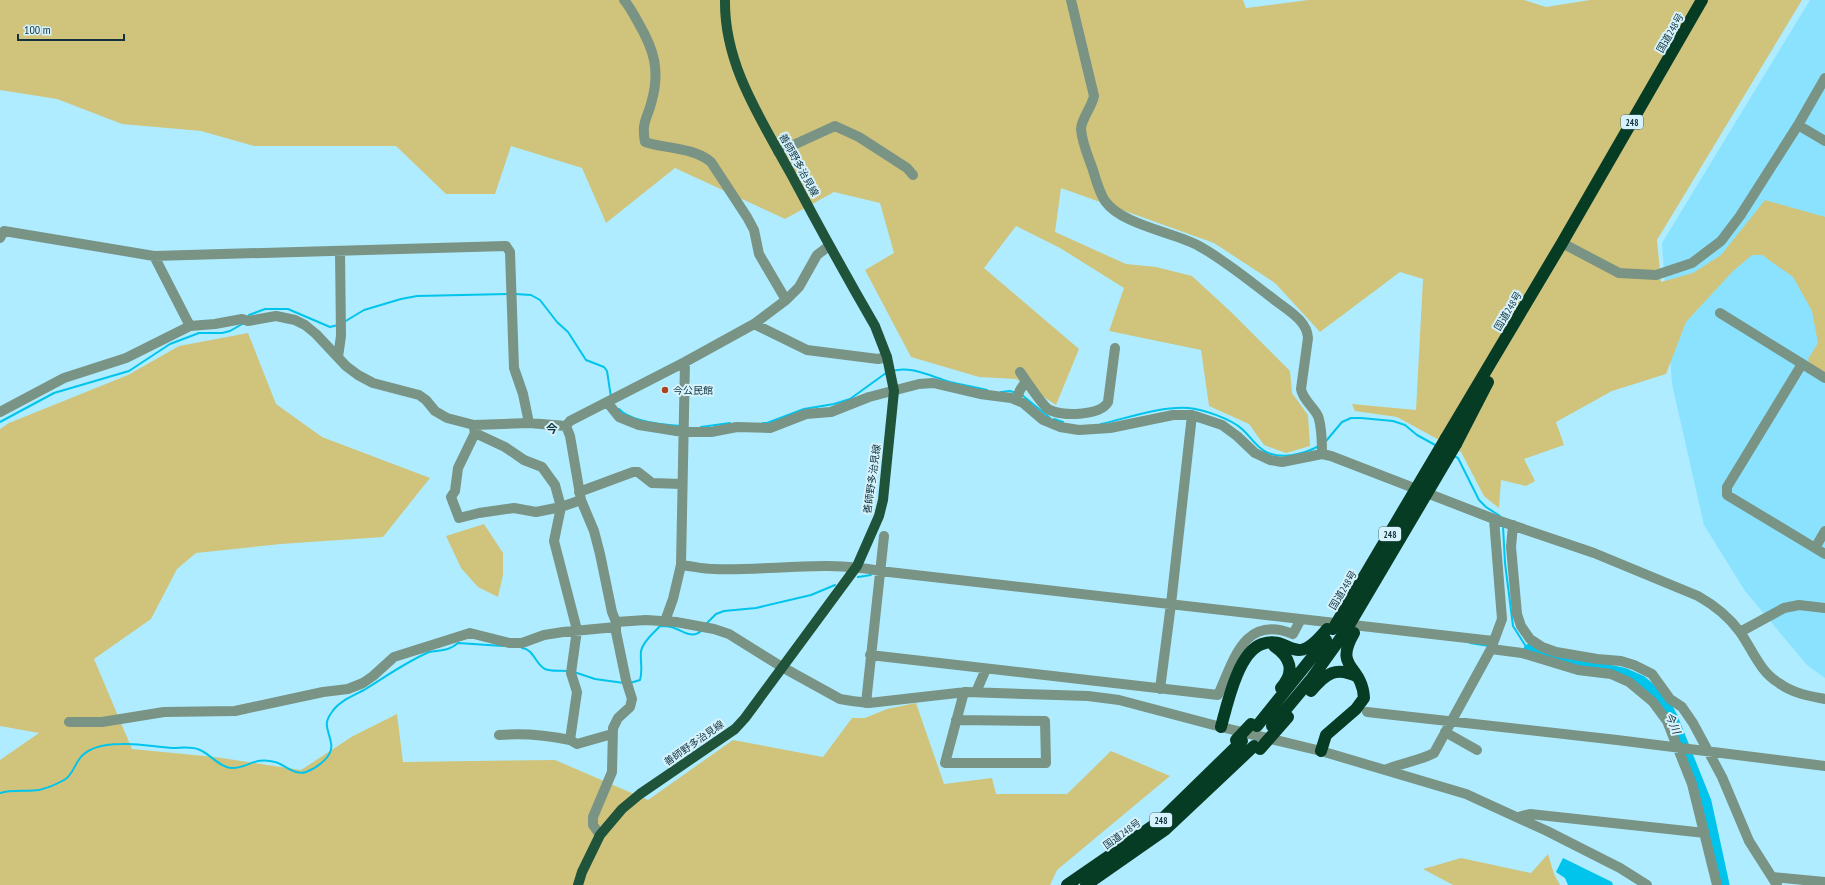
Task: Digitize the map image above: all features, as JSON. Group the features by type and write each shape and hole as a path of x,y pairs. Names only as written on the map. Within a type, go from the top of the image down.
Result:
{"highway":[{"name":"国道248号","path":"1257,747 1272,726 1312,678 1340,631 1343,613 1451,441 1562,243 1702,0"},
{"name":"国道248号","path":"1067,885 1116,852 1166,815 1254,725 1326,641 1340,631 1376,593 1451,441"},
{"path":"1221,728 1228,698 1241,667 1250,652 1262,644 1269,643 1279,644 1295,650 1303,649 1340,631 1346,658 1359,678 1364,690 1364,698 1356,709 1326,735 1321,751"},
{"path":"1254,725 1286,683 1290,668 1289,660 1284,653 1269,643"},
{"path":"1257,747 1288,717 1318,682 1333,672 1342,671 1359,678"},
{"name":"248","path":"1086,885 1166,829 1245,754 1257,747"}],"main road":[{"name":"善師野多治見線","path":"578,885 582,872 600,835 622,809 640,794 735,729 745,718 857,566 874,531 882,506 894,391 890,367 875,326 829,246 752,104 731,52 725,14 725,0"}],"street":[{"path":"624,0 629,6 650,44 656,69 655,88 651,107 645,118 643,127 645,142 683,150 705,158 711,162 747,217 754,230 759,254 786,300"},
{"path":"1071,0 1094,96 1093,104 1081,127 1082,140 1104,199 1114,211 1126,218 1199,246 1262,290 1303,323 1308,333 1308,338 1301,388 1302,395 1317,415 1320,425 1322,447 1331,456 1509,524 1594,553 1698,596 1710,602 1726,616 1740,632 1758,662 1779,684 1796,692 1825,699"},
{"path":"1562,243 1619,273 1656,275 1692,263 1721,241 1740,216 1798,125 1825,78"},
{"path":"1798,125 1825,141"},
{"path":"778,152 835,126 859,137 907,168 913,174"},
{"path":"0,238 4,231 154,256 506,246 510,252 514,368 523,394 529,423"},
{"path":"566,426 570,421 685,362 754,324 786,300 802,282 817,255 829,246"},
{"path":"338,357 341,323 340,251"},
{"path":"154,256 190,326"},
{"path":"1720,313 1825,378"},
{"path":"0,412 64,378 126,358 190,326 276,316 295,320 316,334 346,366 373,383 419,395 426,400 435,412 475,429 524,460 542,467 555,485 561,507 554,541 577,630 571,673 576,692 570,740"},
{"path":"754,324 807,350 878,359 890,367"},
{"path":"607,402 619,417 639,425 683,428 712,432 737,427 770,428 806,414 831,412 864,399 919,384 933,383 980,394 1020,392 1047,409 1089,414 1105,406 1108,402 1115,348"},
{"path":"665,621 673,599 681,565 685,362"},
{"path":"1802,364 1727,487 1727,495 1825,554"},
{"path":"1020,372 1020,392 1040,418 1060,427 1079,430 1094,430 1173,415 1192,415 1222,425 1237,436 1255,453 1270,460 1282,462 1295,461 1322,447"},
{"path":"1040,418 1047,409"},
{"path":"1160,689 1171,609 1192,415"},
{"path":"475,429 529,423 566,426"},
{"path":"566,426 570,436 580,496 594,531 616,624 626,680 632,699 630,708 618,718 613,728 612,772 594,817 593,825 600,835"},
{"path":"475,429 458,468 455,491 451,497 459,518 479,513 514,508 536,512 561,507 580,496 633,472 638,472 652,483 682,484"},
{"path":"1385,770 1399,764 1425,758 1434,753 1492,645 1503,614 1494,518"},
{"path":"1509,524 1517,614 1521,626 1530,639 1542,647 1556,652 1597,659 1620,661 1634,665 1652,674 1670,699 1682,706 1693,723 1722,777 1749,841 1775,881 1825,882"},
{"path":"1815,548 1825,531"},
{"path":"866,703 884,536"},
{"path":"681,565 712,569 822,565 857,566 880,576 1492,645 1578,670 1611,674 1628,682 1653,702 1667,721 1692,784 1717,885"},
{"path":"1740,632 1784,608 1799,605 1825,608"},
{"path":"69,722 102,722 164,712 235,711 292,698 357,686 374,676 394,657 470,633 509,643 522,643 544,635 616,624 665,621 714,629 729,634 782,667 840,699 866,703 964,692 1082,696 1119,700 1221,728 1321,751 1466,794 1518,817 1620,868 1647,885"},
{"path":"870,656 1218,695 1241,644 1253,633 1264,629 1281,629 1293,634 1298,623"},
{"path":"976,692 986,669"},
{"path":"956,720 1045,721 1046,763 945,763 956,720 964,692"},
{"path":"1367,712 1694,749 1825,766"},
{"path":"1445,732 1477,750"},
{"path":"499,735 520,733 544,735 570,740 577,744 612,734"},
{"path":"1518,817 1530,814 1705,833"}],"shaded area":[{"path":"0,0 1243,0 1246,8 1308,0 1524,0 1546,7 1590,0 1802,0 1657,240 1661,282 1693,273 1721,255 1765,200 1825,217 1825,373 1810,365 1808,359 1818,343 1812,311 1793,277 1762,255 1752,255 1733,271 1686,322 1666,374 1612,391 1556,422 1564,445 1524,459 1535,481 1526,486 1501,480 1499,508 1484,496 1461,452 1397,417 1355,411 1352,404 1416,410 1423,279 1400,272 1320,332 1275,283 1214,243 1061,188 1055,232 1126,264 1156,267 1192,276 1230,311 1290,371 1292,393 1308,415 1310,446 1286,453 1264,445 1249,424 1209,406 1201,350 1109,331 1124,288 1060,248 1016,226 984,268 1079,349 1056,405 1016,379 979,377 911,357 865,270 894,253 880,203 834,192 785,219 675,168 606,223 582,168 511,146 495,194 446,194 396,146 254,146 201,131 122,124 57,99 0,90"},
{"path":"1810,0 1825,0 1825,678 1807,665 1745,591 1704,525 1672,384 1662,243"},
{"path":"248,333 276,404 322,437 430,478 383,537 281,544 196,553 177,569 151,619 94,659 132,749 215,757 301,770 353,736 397,714 403,762 555,760 648,800 733,740 823,757 852,718 865,718 887,709 916,703 944,784 992,778 996,794 1067,794 1111,751 1170,776 1057,870 1050,885 0,885 0,760 39,733 0,726 0,429 9,423 128,375 179,346"},
{"path":"484,524 503,553 503,575 498,597 478,587 461,568 446,536"},
{"path":"1548,854 1554,874 1560,885 1453,885 1423,869 1461,858 1531,873"},
{"path":"1563,858 1612,882 1613,885 1568,885 1565,878 1556,872"}],"waterway":[{"path":"344,322 364,310 417,296 508,294"},
{"path":"515,294 531,295 540,300 557,322 568,332 586,360 604,367 607,371 611,397"},
{"path":"247,318 249,315 265,309 288,309 330,327 338,325"},
{"path":"0,422 54,393 129,371 170,344 199,333 222,333 230,331 244,323"},
{"path":"892,371 907,369 950,382 987,390"},
{"path":"763,423 767,423 804,409 834,404 850,399 886,373"},
{"path":"1001,392 1010,391 1016,393"},
{"path":"1022,395 1050,418"},
{"path":"1101,424 1144,413 1167,409 1188,408 1209,412 1237,425 1259,447 1272,454 1279,456 1300,454 1319,446"},
{"path":"619,409 631,417 639,420 657,424 681,426"},
{"path":"1326,441 1342,422 1351,418 1361,418 1393,421 1405,425 1417,435 1437,446"},
{"path":"1054,419 1063,422"},
{"path":"701,427 730,423"},
{"path":"1454,456 1458,458 1479,500 1486,507 1500,516"},
{"path":"1503,526 1505,563 1513,626 1530,650"},
{"path":"858,577 871,575"},
{"path":"707,623 716,614 724,611 756,608 811,595 835,585"},
{"path":"630,683 640,680 642,647 660,626 675,628 690,634 701,631"},
{"path":"0,793 10,791 39,790 55,784 69,777 78,761 86,752 97,747 116,744 194,748 204,752 222,765 231,768 242,767 256,762 268,761 278,763 298,772 306,772 315,768 324,761 330,752 331,743 327,728 327,720 335,708 342,702 429,652 448,649 458,643 503,646"},
{"path":"1470,643 1489,646"},
{"path":"522,648 529,651 545,669 567,671"},
{"name":"今川","path":"1530,650 1548,658 1623,674 1641,682 1662,700 1671,717 1705,802 1723,885"},
{"path":"574,672 595,679 624,683"}],"place":[{"name":"今公民館","path":"665,390"}],"district":[{"name":"今","path":"552,428"}]}
